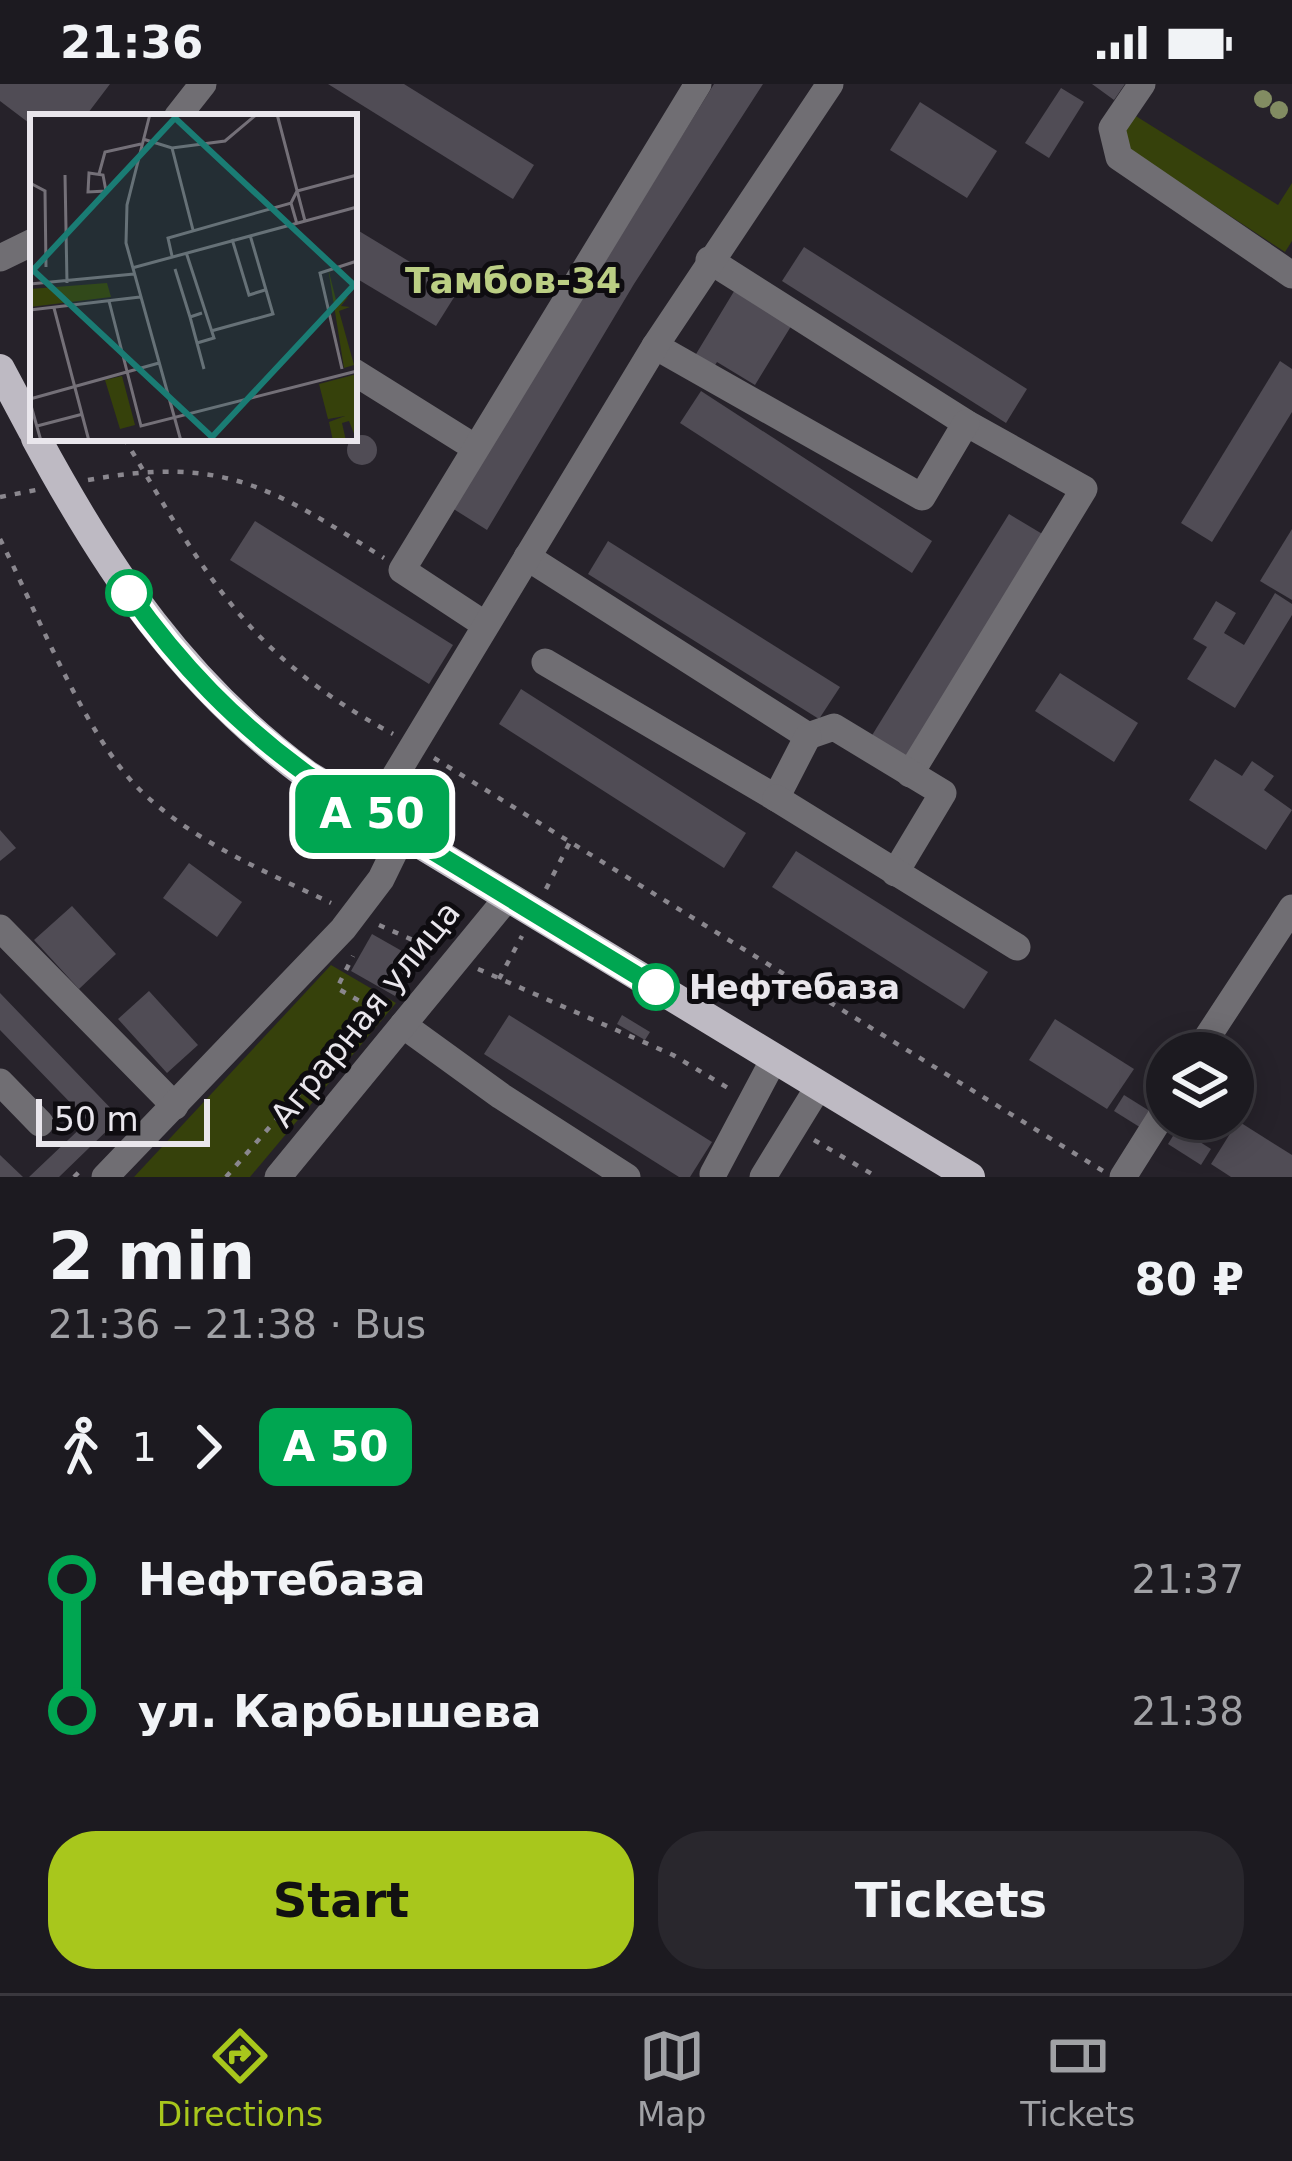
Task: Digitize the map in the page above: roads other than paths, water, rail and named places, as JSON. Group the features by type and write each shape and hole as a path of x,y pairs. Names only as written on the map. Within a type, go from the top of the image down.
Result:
{"main road":[{"path":"0,369 30,426"},
{"path":"39,441 129,593 195,680 260,740 372,814 970,1177"}],"street":[{"path":"179,114 203,84"},
{"path":"484,624 402,570 698,84"},
{"path":"372,814 655,346 830,84"},
{"path":"1142,84 1112,128 1119,157 1292,275"},
{"path":"0,258 30,243"},
{"path":"709,260 966,424 1084,488 910,774"},
{"path":"655,346 922,497 966,424"},
{"path":"357,374 474,447"},
{"path":"526,557 808,736"},
{"path":"545,662 1017,947"},
{"path":"776,798 808,736 833,727 943,793 895,873"},
{"path":"105,1177 343,928 381,879 404,832"},
{"name":"Аграрная улица","path":"278,1177 508,897"},
{"path":"1210,1032 1292,908"},
{"path":"0,928 175,1106"},
{"path":"403,1025 501,1096 627,1177"},
{"path":"713,1174 774,1059"},
{"path":"764,1177 819,1086"},
{"path":"4,1094 40,1123"},
{"path":"1123,1177 1146,1140"}],"place":[{"name":"Нефтебаза","path":"656,987"}],"district":[{"name":"Тамбов-34","path":"513,280"}]}
